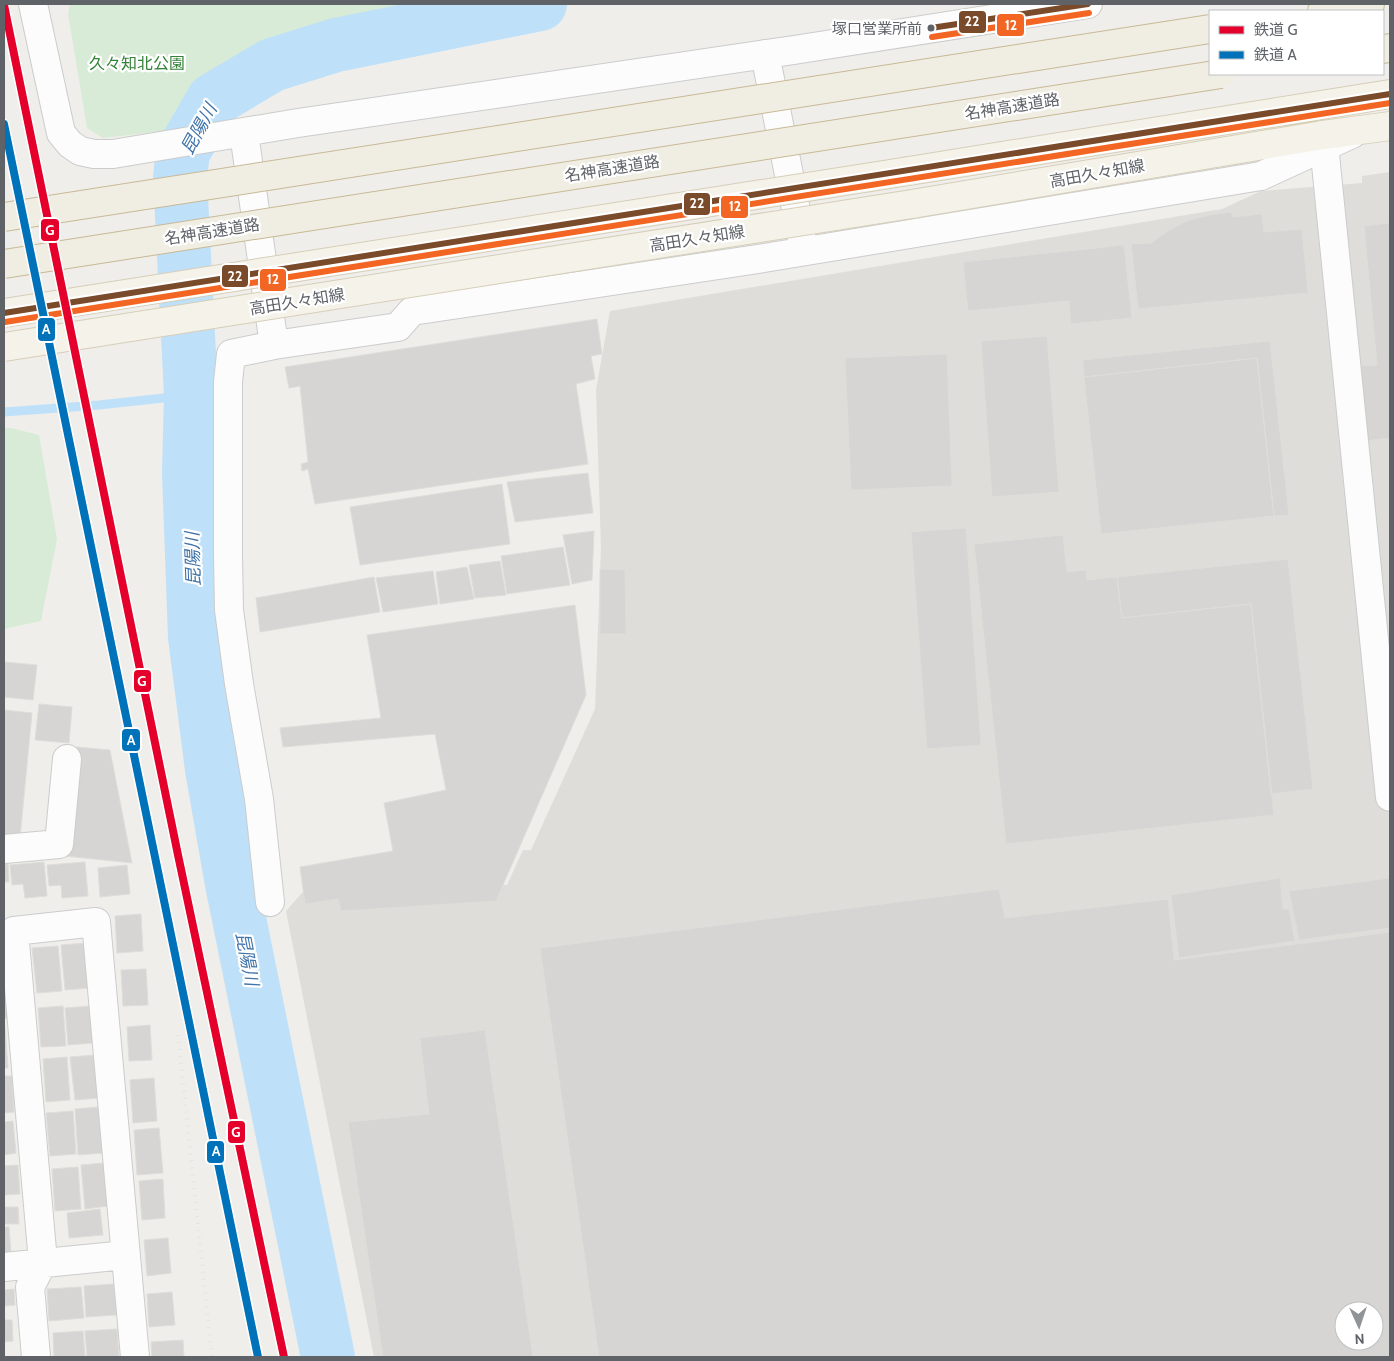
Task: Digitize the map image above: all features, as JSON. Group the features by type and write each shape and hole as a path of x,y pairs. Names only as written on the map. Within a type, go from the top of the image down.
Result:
{"highway":[{"path":"1329,10 1370,4"},
{"path":"4,218 1209,29"},
{"name":"名神高速道路","path":"4,264 1215,75"}],"main road":[{"name":"高田久々知線","path":"4,313 1390,94"},
{"name":"高田久々知線","path":"4,347 1324,141 1377,127"}],"street":[{"path":"33,4 61,133 70,144 80,151 94,154 113,154 1088,4"},
{"path":"765,54 804,251"},
{"path":"231,135 274,345"},
{"path":"270,902 259,799 239,684 229,610 228,382 231,354 274,345 398,326 412,311 804,251 1262,176 1324,141 1390,798"},
{"path":"4,848 59,844 66,759"},
{"path":"36,1357 30,1287 44,1262 14,931 96,922 135,1357"},
{"path":"4,1267 126,1255"}],"shaded area":[{"path":"1390,172 1390,1357 374,1357 286,911 302,893 507,885 523,850 531,850 595,709 601,548 596,390 610,311 1222,209 1261,191 1362,183 1362,176"}],"green space":[{"name":"久々知北公園","path":"70,4 425,4 281,40 242,54 203,80 181,104 164,131 103,138 87,128 68,14"},
{"path":"4,428 39,435 57,539 41,621 4,629"}],"building":[{"path":"1232,212 1232,217 1262,214 1264,232 1302,229 1308,293 1138,309 1131,244 1151,243 1187,221 1209,215"},
{"path":"1390,223 1390,438 1365,441 1358,366 1377,365 1364,226"},
{"path":"1124,245 1132,318 1071,324 1069,301 968,311 963,262"},
{"path":"597,319 602,354 591,356 595,379 576,384 588,464 315,504 308,469 302,471 301,464 308,462 300,386 289,388 285,367"},
{"path":"1047,336 1059,492 992,497 981,341"},
{"path":"1270,341 1289,515 1274,516 1257,358 1084,377 1083,360"},
{"path":"947,354 952,486 851,490 845,358"},
{"path":"1257,358 1274,516 1101,534 1084,377"},
{"path":"588,473 593,513 515,522 507,482"},
{"path":"502,484 510,544 360,565 350,507"},
{"path":"966,528 981,745 927,749 911,532"},
{"path":"594,531 592,580 572,584 563,535"},
{"path":"1063,535 1067,572 1086,570 1087,580 1117,577 1122,618 1251,604 1274,815 1006,844 974,544"},
{"path":"563,547 570,585 507,594 501,556"},
{"path":"1288,559 1313,789 1271,794 1251,604 1122,618 1117,577"},
{"path":"500,561 506,595 475,598 469,565"},
{"path":"467,567 474,599 440,604 436,572"},
{"path":"600,569 625,570 626,634 600,634"},
{"path":"433,571 438,604 383,612 376,578"},
{"path":"374,577 380,612 260,632 256,598"},
{"path":"575,605 586,695 496,901 341,911 338,899 305,904 300,867 393,851 384,803 446,790 435,734 283,747 280,728 381,718 367,635"},
{"path":"4,662 37,665 33,700 4,697"},
{"path":"39,704 72,707 69,743 35,740"},
{"path":"4,710 32,713 20,838 4,837"},
{"path":"77,747 110,750 132,863 65,856"},
{"path":"44,862 47,896 25,898 23,884 12,885 10,865"},
{"path":"85,862 88,896 62,898 61,885 49,886 47,865"},
{"path":"4,864 8,864 9,882 4,882"},
{"path":"127,865 130,894 100,897 98,868"},
{"path":"1280,878 1283,909 1289,909 1295,941 1179,958 1171,895"},
{"path":"1390,878 1390,928 1299,940 1289,891"},
{"path":"999,889 1005,918 1168,899 1174,960 1390,932 1390,1357 599,1357 540,948"},
{"path":"141,914 143,951 117,953 115,916"},
{"path":"86,943 90,988 65,990 61,945"},
{"path":"58,946 62,991 37,993 32,948"},
{"path":"146,969 148,1005 123,1006 121,970"},
{"path":"4,982 8,1018 4,1019"},
{"path":"63,1006 66,1046 41,1047 38,1008"},
{"path":"90,1006 93,1043 68,1045 65,1008"},
{"path":"150,1025 152,1060 129,1061 127,1027"},
{"path":"5,1027 8,1068 4,1068"},
{"path":"485,1030 533,1357 383,1357 348,1122 429,1114 420,1038"},
{"path":"94,1055 99,1098 75,1100 70,1057"},
{"path":"67,1057 70,1100 46,1102 43,1059"},
{"path":"4,1076 12,1076 14,1112 4,1113"},
{"path":"154,1078 157,1121 133,1123 130,1080"},
{"path":"99,1107 103,1153 78,1155 75,1109"},
{"path":"73,1111 76,1154 50,1156 46,1113"},
{"path":"13,1121 16,1153 4,1155 4,1122"},
{"path":"159,1128 163,1173 137,1175 134,1130"},
{"path":"104,1163 108,1206 85,1209 81,1165"},
{"path":"18,1165 20,1194 4,1195 4,1166"},
{"path":"78,1167 81,1209 55,1211 52,1169"},
{"path":"163,1179 165,1218 142,1220 139,1181"},
{"path":"4,1207 18,1207 19,1224 4,1224"},
{"path":"100,1209 103,1235 69,1238 67,1213"},
{"path":"4,1227 9,1227 11,1253 4,1254"},
{"path":"168,1238 171,1273 147,1276 144,1240"},
{"path":"114,1284 117,1315 86,1317 84,1286"},
{"path":"81,1287 84,1318 49,1321 47,1289"},
{"path":"14,1289 15,1305 4,1306 4,1290"},
{"path":"172,1292 175,1325 149,1327 147,1294"},
{"path":"4,1320 12,1320 13,1341 4,1342"},
{"path":"117,1329 119,1357 87,1357 85,1331"},
{"path":"83,1331 85,1357 54,1357 53,1333"},
{"path":"183,1340 184,1357 152,1357 151,1342"}],"waterway":[{"name":"昆陽川","path":"328,1357 232,884 212,769 195,637 189,473 191,395 180,177 183,152 213,100 272,65 336,45 540,4"},
{"path":"4,412 99,405 191,395"}],"railway":[{"path":"178,1035 212,1357"}],"rail line":[{"name":"G","path":"4,5 178,855 284,1357"},
{"name":"A","path":"4,124 258,1357"}],"transit line":[{"name":"22","path":"931,28 1088,4"},
{"name":"12","path":"932,37 1089,13"},
{"name":"22","path":"4,313 1390,94"},
{"name":"12","path":"5,322 1390,103"}],"place":[{"name":"塚口営業所前","path":"931,28"}]}
